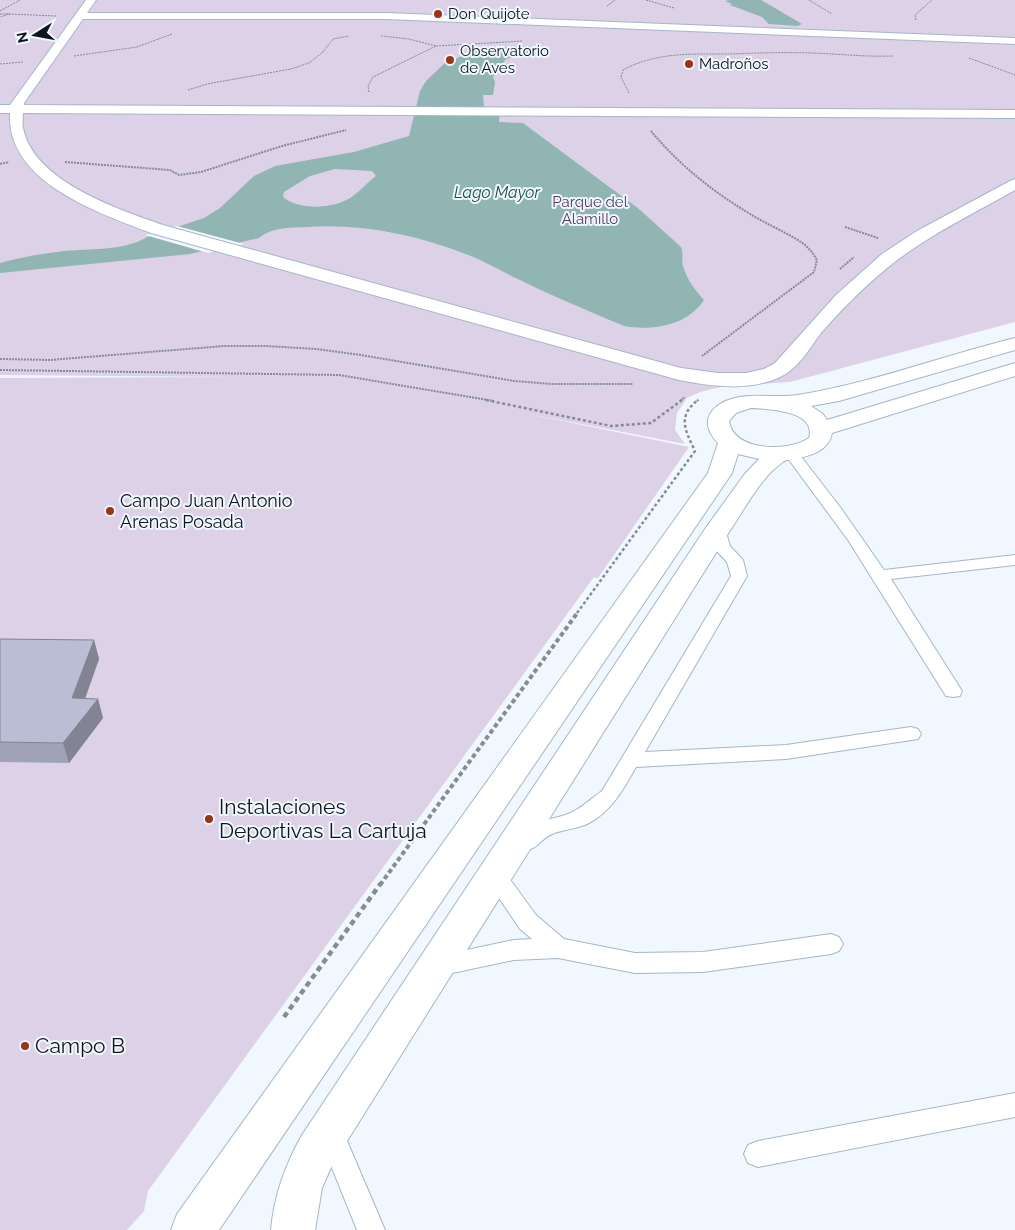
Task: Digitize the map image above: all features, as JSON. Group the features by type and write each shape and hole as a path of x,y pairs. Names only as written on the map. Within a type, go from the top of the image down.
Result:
{"street":[{"path":"90,0 17,103 12,122 15,140 30,160 51,181 67,191 116,214 157,229 679,374 728,379 761,376 782,367 829,313 874,270 905,246 1015,184"},
{"path":"80,16 378,16 1015,41"},
{"path":"0,109 1015,114"},
{"path":"761,376 775,403 809,414 817,421 821,429 821,437 815,444 805,450 784,453 743,448 730,441 721,433 718,425 719,417 726,410 737,405 775,403 831,396 1015,344"},
{"path":"821,429 1015,369"},
{"path":"193,1230 720,473 730,441"},
{"path":"293,1230 296,1198 310,1162 718,529 752,480 784,453"}],"lane":[{"path":"784,453 822,490 881,575 953,691"},
{"path":"558,948 528,922 500,868 543,828 582,818 609,796 739,576 735,560 722,548 718,529"},
{"path":"881,575 1015,560"},
{"path":"630,760 786,752 911,734"},
{"path":"436,966 514,950 558,948 635,963 703,962 831,944"},
{"path":"758,1154 1015,1105"},
{"path":"330,1131 371,1230"}],"path":[{"path":"0,11 20,0"},
{"path":"0,14 80,16"},
{"path":"0,17 9,14"},
{"path":"181,92 207,84 291,69 309,63 323,52 333,39 356,35"},
{"path":"380,36 409,39 436,46 479,42 526,41"},
{"path":"48,60 104,52 163,40"},
{"path":"30,160 134,166 170,170 179,174 201,172 282,146 342,132 372,111 368,86 373,77 436,46"},
{"path":"0,359 50,360 224,346 266,346 316,349 514,381 552,384 657,384 679,374 814,272 818,267 818,261 815,255 804,245 726,200 690,172 655,136 638,112 621,77 621,73 628,66 653,58 685,54 816,53 870,57 900,55"},
{"path":"845,227 905,246"}],"green space":[{"name":"Parque del Alamillo","path":"0,0 1015,0 1015,322 790,382 724,386 700,392 687,398 677,413 675,430 685,444 519,412 689,447 598,578 594,577 148,1191 144,1211 127,1230 0,1230 0,378 235,377 0,375"}],"water":[{"path":"761,0 802,24 797,26 769,24 762,17 730,5 732,4 725,1"},
{"name":"Lago Mayor","path":"533,46 538,48 538,50 506,59 493,77 495,82 493,95 483,95 484,108 500,108 499,122 523,123 639,209 681,247 682,264 687,276 694,289 704,300 697,309 679,321 668,325 646,328 624,326 456,250 414,237 349,227 328,226 281,229 264,234 259,238 190,254 0,273 0,263 14,259 67,251 104,249 138,242 147,237 204,218 220,208 254,176 275,166 354,152 409,136 420,91 426,81 447,61 451,62 479,50","holes":["335,169 372,171 376,176 353,196 337,204 318,207 298,205 283,197 284,192 310,176"]}],"pier":[{"path":"177,226 244,244 208,253 145,235"}],"building":[{"path":"0,639 94,640 72,698 98,699 63,743 0,742"}],"place":[{"name":"Don Quijote","path":"438,14"},
{"name":"Observatorio de Aves","path":"450,60"},
{"name":"Madroños","path":"689,64"},
{"name":"Campo Juan Antonio Arenas Posada","path":"110,511"},
{"name":"Instalaciones Deportivas La Cartuja","path":"209,819"},
{"name":"Campo B","path":"25,1046"}]}
